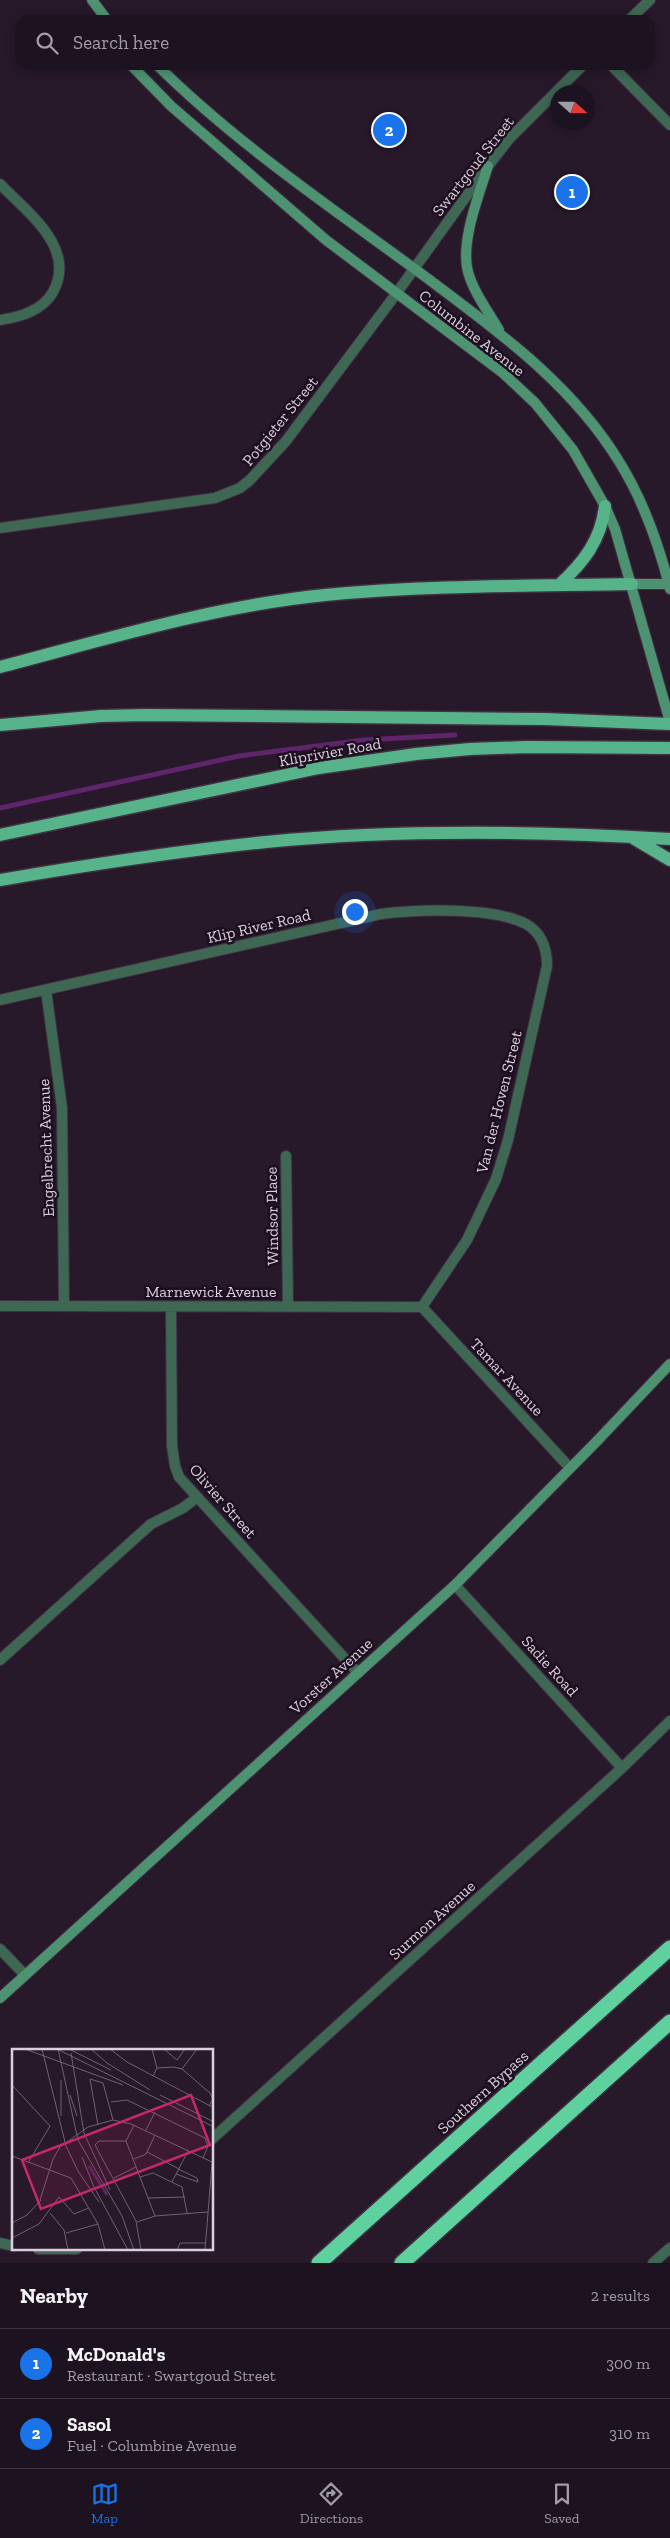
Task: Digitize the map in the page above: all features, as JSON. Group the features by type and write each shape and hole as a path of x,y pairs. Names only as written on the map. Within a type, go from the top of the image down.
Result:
{"highway":[{"name":"Southern Bypass","path":"320,2263 670,1948"},
{"path":"402,2263 670,2022"}],"main road":[{"path":"92,0 103,15"},
{"name":"Columbine Avenue","path":"136,70 171,106 326,240 504,373 535,403 573,450 605,506 632,584 669,720"},
{"name":"Columbine Avenue","path":"162,70 230,132 502,335 567,393 593,424 620,463 657,541 670,586"},
{"path":"488,166 469,234 468,270 474,288 502,335"},
{"path":"559,585 584,560 593,547 604,518 605,506"},
{"path":"0,667 157,626 232,609 325,595 424,589 559,585 632,584 670,586"},
{"name":"Kliprivier Road","path":"0,725 146,715 642,722 669,720"},
{"name":"Kliprivier Road","path":"0,835 319,768 416,754 526,746 644,746 670,748"},
{"path":"0,880 154,855 266,842 447,833 517,832 670,839"},
{"path":"631,837 670,860"},
{"name":"Vorster Avenue","path":"0,1998 24,1974 455,1585 670,1364"}],"street":[{"path":"634,15 650,0"},
{"name":"Swartgoud Street","path":"396,294 510,138 578,70"},
{"path":"616,70 670,126"},
{"path":"0,184 50,238 59,254 60,271 51,295 40,306 26,314 0,320"},
{"name":"Potgieter Street","path":"0,528 188,503 214,498 240,488 268,463 286,441 396,294"},
{"name":"Klip River Road","path":"0,1000 397,912 438,911 488,915 506,917 527,925"},
{"name":"Van der Hoven Street","path":"422,1307 467,1240 496,1179 508,1140 547,966 545,945 527,925"},
{"name":"Engelbrecht Avenue","path":"46,990 62,1108 64,1305"},
{"name":"Windsor Place","path":"286,1156 288,1307"},
{"name":"Marnewick Avenue","path":"0,1306 422,1307"},
{"name":"Olivier Street","path":"171,1307 173,1457 179,1477 196,1498 358,1672"},
{"name":"Tamar Avenue","path":"422,1307 570,1468"},
{"path":"0,1660 151,1524 183,1508 196,1498"},
{"name":"Sadie Road","path":"455,1585 622,1768"},
{"name":"Surmon Avenue","path":"214,2136 622,1768 670,1721"},
{"path":"0,1949 24,1974"},
{"path":"653,2263 670,2248"}],"waterway":[{"path":"0,808 239,756 364,740 455,735"}],"place":[{"name":"Sasol","path":"389,130"},
{"name":"McDonald's","path":"572,192"}]}
